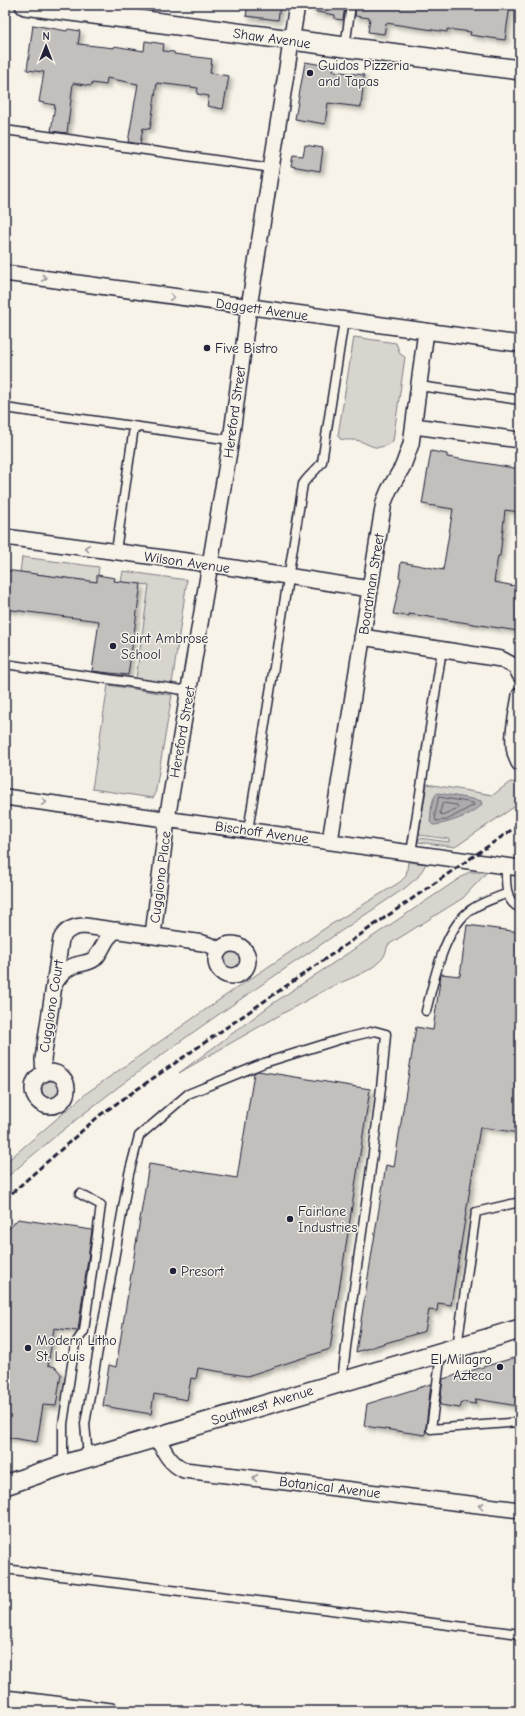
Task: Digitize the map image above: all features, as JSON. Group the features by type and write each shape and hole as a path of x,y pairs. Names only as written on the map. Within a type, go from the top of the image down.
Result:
{"street":[{"name":"Shaw Avenue","path":"25,5 520,70"},
{"name":"Hereford Street","path":"167,819 190,691 209,564 231,440 249,307 297,5"},
{"name":"Daggett Avenue","path":"5,273 520,344"},
{"name":"Boardman Street","path":"330,841 384,502 408,455 414,426 426,331"},
{"path":"414,426 520,440"},
{"name":"Wilson Avenue","path":"5,537 209,564 370,589"},
{"path":"362,636 501,659 510,663 520,672"},
{"path":"519,763 516,757 513,740 520,695"},
{"name":"Bischoff Avenue","path":"5,797 513,867"},
{"name":"Cuggiono Place","path":"153,935 167,819"},
{"name":"Cuggiono Place","path":"62,939 64,934 72,928 79,926 203,943 212,946 219,951"},
{"path":"55,983 61,973 93,960 106,939 117,930"},
{"name":"Cuggiono Court","path":"44,1074 43,1059 62,939"},
{"name":"Southwest Avenue","path":"5,1485 88,1457 520,1329"},
{"name":"Botanical Avenue","path":"157,1437 167,1457 175,1466 184,1470 520,1510"},
{"path":"5,1698 80,1709 111,1711"}],"lane":[{"path":"345,47 351,5"},
{"path":"5,130 272,168"},
{"path":"248,831 303,484 307,477 317,469 322,462 344,320"},
{"path":"419,386 520,400"},
{"path":"5,408 231,440"},
{"path":"116,552 134,427"},
{"path":"411,853 442,649"},
{"path":"5,664 190,691"},
{"path":"513,867 505,884 510,900 520,908"},
{"path":"426,1011 443,949 450,934 471,909 508,893"},
{"path":"88,1457 85,1424 129,1174 139,1136 188,1094 264,1063 341,1039 375,1031 386,1034 382,1088 342,1381"},
{"path":"63,1465 63,1424 75,1344 84,1331 101,1205 80,1194"},
{"path":"520,1202 476,1212 449,1350 431,1428 520,1422"},
{"path":"5,1570 520,1634"}],"shaded area":[{"path":"354,337 396,343 400,354 405,357 393,441 382,447 376,447 358,440 340,439 338,435"},
{"path":"22,557 99,567 97,582 20,572"},
{"path":"123,571 187,580 172,684 136,679 149,585 121,582"},
{"path":"108,685 172,695 155,795 153,798 92,789"},
{"path":"510,782 520,783 520,803 455,847 418,842 419,838 449,842 449,839 419,835 427,784 493,795"},
{"path":"408,862 426,864 418,877 405,888 200,1027 150,1063 52,1139 5,1179 5,1163 88,1092 222,998 327,927 400,882 406,876"},
{"path":"469,872 487,872 463,898 388,945 383,958 369,970 310,998 179,1073 272,1004"},
{"path":"232,951 238,954 241,960 238,966 232,969 226,966 223,960 226,954"},
{"path":"51,1081 57,1084 60,1090 57,1096 51,1099 45,1096 42,1090 45,1084"}],"water":[{"path":"438,793 478,800 481,801 482,804 479,808 467,815 438,825 433,825 430,822 432,806 434,798"}],"building":[{"path":"248,5 280,5 278,20 246,16"},
{"path":"313,5 345,5 343,20 335,19 335,15 312,11"},
{"path":"356,5 510,5 505,40 470,35 471,32 447,29 447,32 386,23 384,34 368,32 370,18 355,16"},
{"path":"33,25 67,31 68,29 80,31 78,44 114,48 114,46 144,51 145,41 164,44 163,51 174,52 174,54 212,59 210,73 229,76 223,109 207,106 209,96 197,94 198,88 157,83 150,129 143,128 140,144 128,142 138,84 107,78 106,85 92,83 91,86 73,83 67,133 51,131 55,105 39,102 44,72 27,70"},
{"path":"305,62 334,67 333,71 364,75 361,107 328,103 325,124 295,119"},
{"path":"305,145 323,148 320,171 291,166 293,155 303,156"},
{"path":"431,451 447,454 447,457 520,469 520,512 505,510 500,556 498,556 494,582 520,587 520,629 518,629 518,631 409,614 409,616 393,614 401,578 399,577 401,562 443,570 453,509 422,504"},
{"name":"Saint Ambrose School","path":"5,570 97,582 97,575 115,578 114,581 141,584 128,675 92,671 99,621 5,609"},
{"path":"467,925 520,932 520,1133 480,1127 451,1305 438,1303 437,1311 429,1310 425,1331 356,1352 386,1165 394,1167 416,1027 433,1030 441,974 460,976"},
{"name":"Fairlane Industries","path":"258,1071 370,1089 330,1349 247,1376 198,1368 196,1379 191,1378 187,1400 154,1394 151,1414 103,1406 109,1365 116,1367 149,1164 237,1178 254,1073"},
{"name":"Modern Litho St. Louis","path":"18,1219 92,1230 78,1330 54,1328 48,1365 55,1367 61,1374 56,1406 43,1405 37,1442 5,1437 5,1233"},
{"path":"520,1356 520,1397 518,1406 476,1399 475,1404 462,1402 460,1408 440,1405 443,1379"},
{"path":"431,1384 425,1435 364,1426 367,1404"}],"railway":[{"path":"5,1199 100,1115 520,824"}],"place":[{"name":"Guidos Pizzeria and Tapas","path":"310,73"},
{"name":"Five Bistro","path":"207,348"},
{"name":"Saint Ambrose School","path":"113,646"},
{"name":"Fairlane Industries","path":"290,1219"},
{"name":"Presort","path":"173,1271"},
{"name":"Modern Litho St. Louis","path":"28,1348"},
{"name":"El Milagro Azteca","path":"500,1367"}]}
